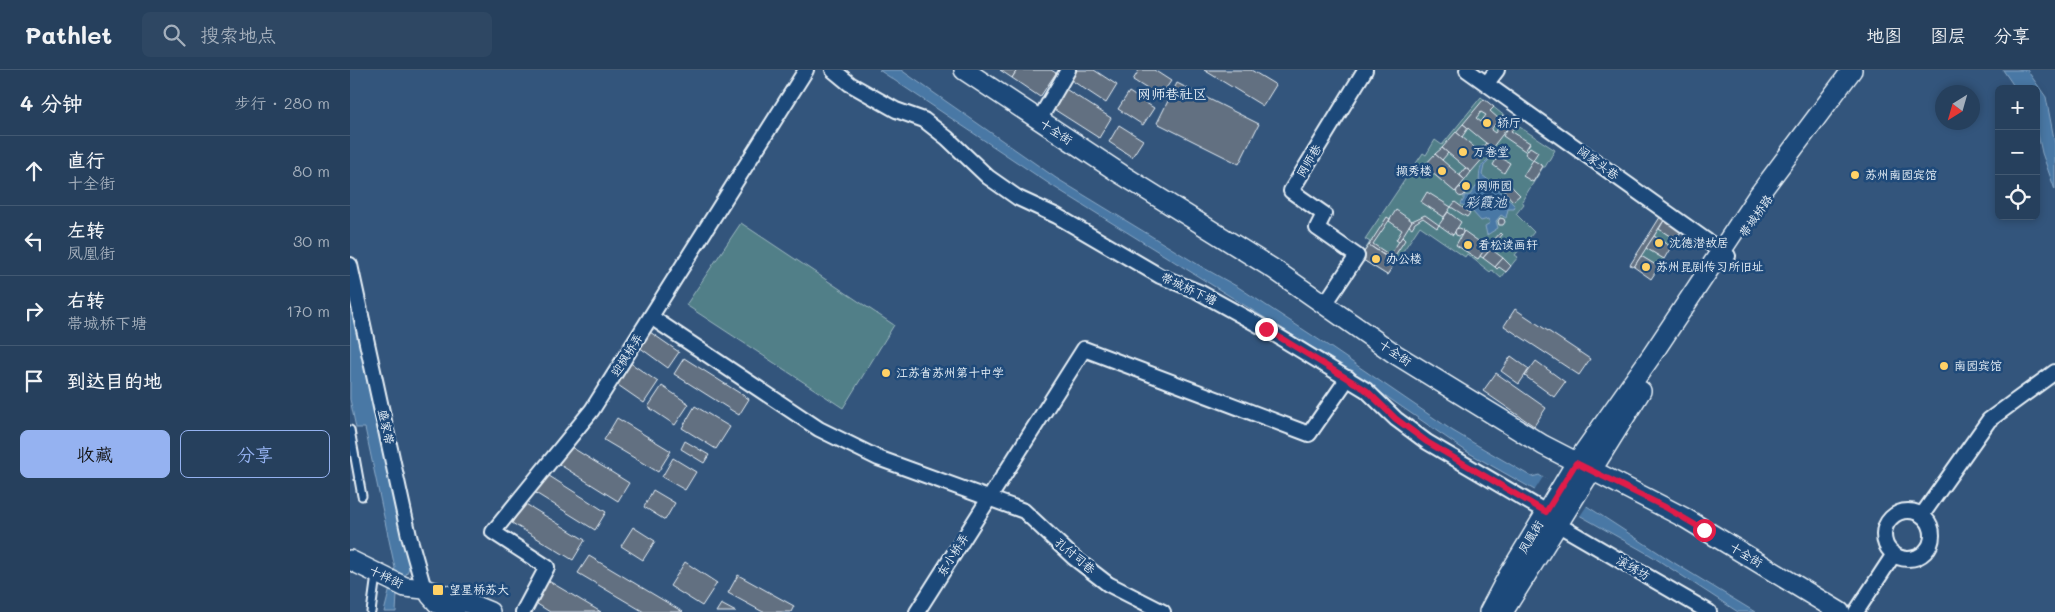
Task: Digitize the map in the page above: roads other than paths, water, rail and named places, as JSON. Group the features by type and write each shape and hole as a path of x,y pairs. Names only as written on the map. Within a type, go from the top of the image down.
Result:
{"main road":[{"name":"十全街","path":"964,70 1121,174 1231,242 1396,354 1543,445 1579,474 1685,518 1840,612"},
{"name":"带城桥路","path":"1579,474 1660,360 1724,254 1794,146 1852,70"},
{"name":"带城桥路","path":"1724,254 1864,70"},
{"name":"凤凰街","path":"1503,612 1552,518 1579,474"},
{"name":"凤凰街","path":"1489,612 1508,576 1552,518"},
{"name":"十梓街","path":"350,560 405,587 424,589 456,598 490,612"},
{"path":"424,589 431,612"},
{"path":"424,589 437,604 455,612"}],"street":[{"name":"迎枫桥弄","path":"523,612 547,567 493,532 592,410 806,70"},
{"name":"带城桥下塘","path":"833,70 850,84 889,106 924,120 947,138 988,177 1018,198 1057,216 1160,276 1200,292 1348,378 1366,390 1396,419 1427,442 1552,518"},
{"path":"1039,120 1068,70"},
{"name":"网师巷","path":"1325,304 1357,256 1317,228 1324,214 1291,191 1365,70"},
{"name":"阔家头巷","path":"1467,70 1724,254"},
{"path":"1487,83 1496,70"},
{"name":"盛家带","path":"350,265 409,536 424,589"},
{"name":"孔付司巷","path":"651,317 819,429 878,458 1024,512 1073,558 1108,584 1163,612"},
{"name":"东小桥弄","path":"917,612 1084,349 1309,434 1348,378"},
{"path":"1922,515 1989,420 2055,372"},
{"path":"1904,511 1913,511 1922,515 1932,530 1932,540 1928,548 1921,555 1903,558 1887,548 1884,539 1884,529 1888,520 1895,514 1904,511"},
{"name":"滚绣坊","path":"1552,518 1709,612"},
{"path":"1856,612 1894,554"}],"lane":[{"path":"350,430 362,496"},
{"path":"371,612 382,576"}],"water":[{"path":"879,70 901,70 1056,178 1238,287 1453,431 1532,477 1539,475 1676,564 1755,612 1738,612 1650,555 1469,453 1339,364 1051,185"},
{"path":"2003,70 2027,70 2038,85 2013,85"},
{"path":"2040,88 2046,97 2055,144 2055,190 2040,144"},
{"name":"彩霞池","path":"1490,158 1484,166 1482,175 1496,186 1515,206 1514,209 1508,209 1506,218 1501,215 1496,221 1498,228 1487,235 1485,226 1490,223 1488,219 1481,221 1471,210 1461,204 1464,196 1470,195 1479,183 1482,167"},
{"path":"350,293 370,374 395,502 412,561 397,595 396,612 384,612 395,568 365,428 356,428 350,399"}],"place":[{"name":"轿厅","path":"1487,123"},
{"name":"万卷堂","path":"1463,152"},
{"name":"撷秀楼","path":"1442,171"},
{"name":"苏州南园宾馆","path":"1855,175"},
{"name":"网师园","path":"1466,186"},
{"name":"沈德潜故居","path":"1659,243"},
{"name":"看松读画轩","path":"1468,245"},
{"name":"办公楼","path":"1376,259"},
{"name":"苏州昆剧传习所旧址","path":"1646,267"},
{"name":"南园宾馆","path":"1944,366"},
{"name":"江苏省苏州第十中学","path":"886,373"},
{"name":"望星桥苏大","path":"438,590"}],"district":[{"name":"网师巷社区","path":"1172,94"}]}
